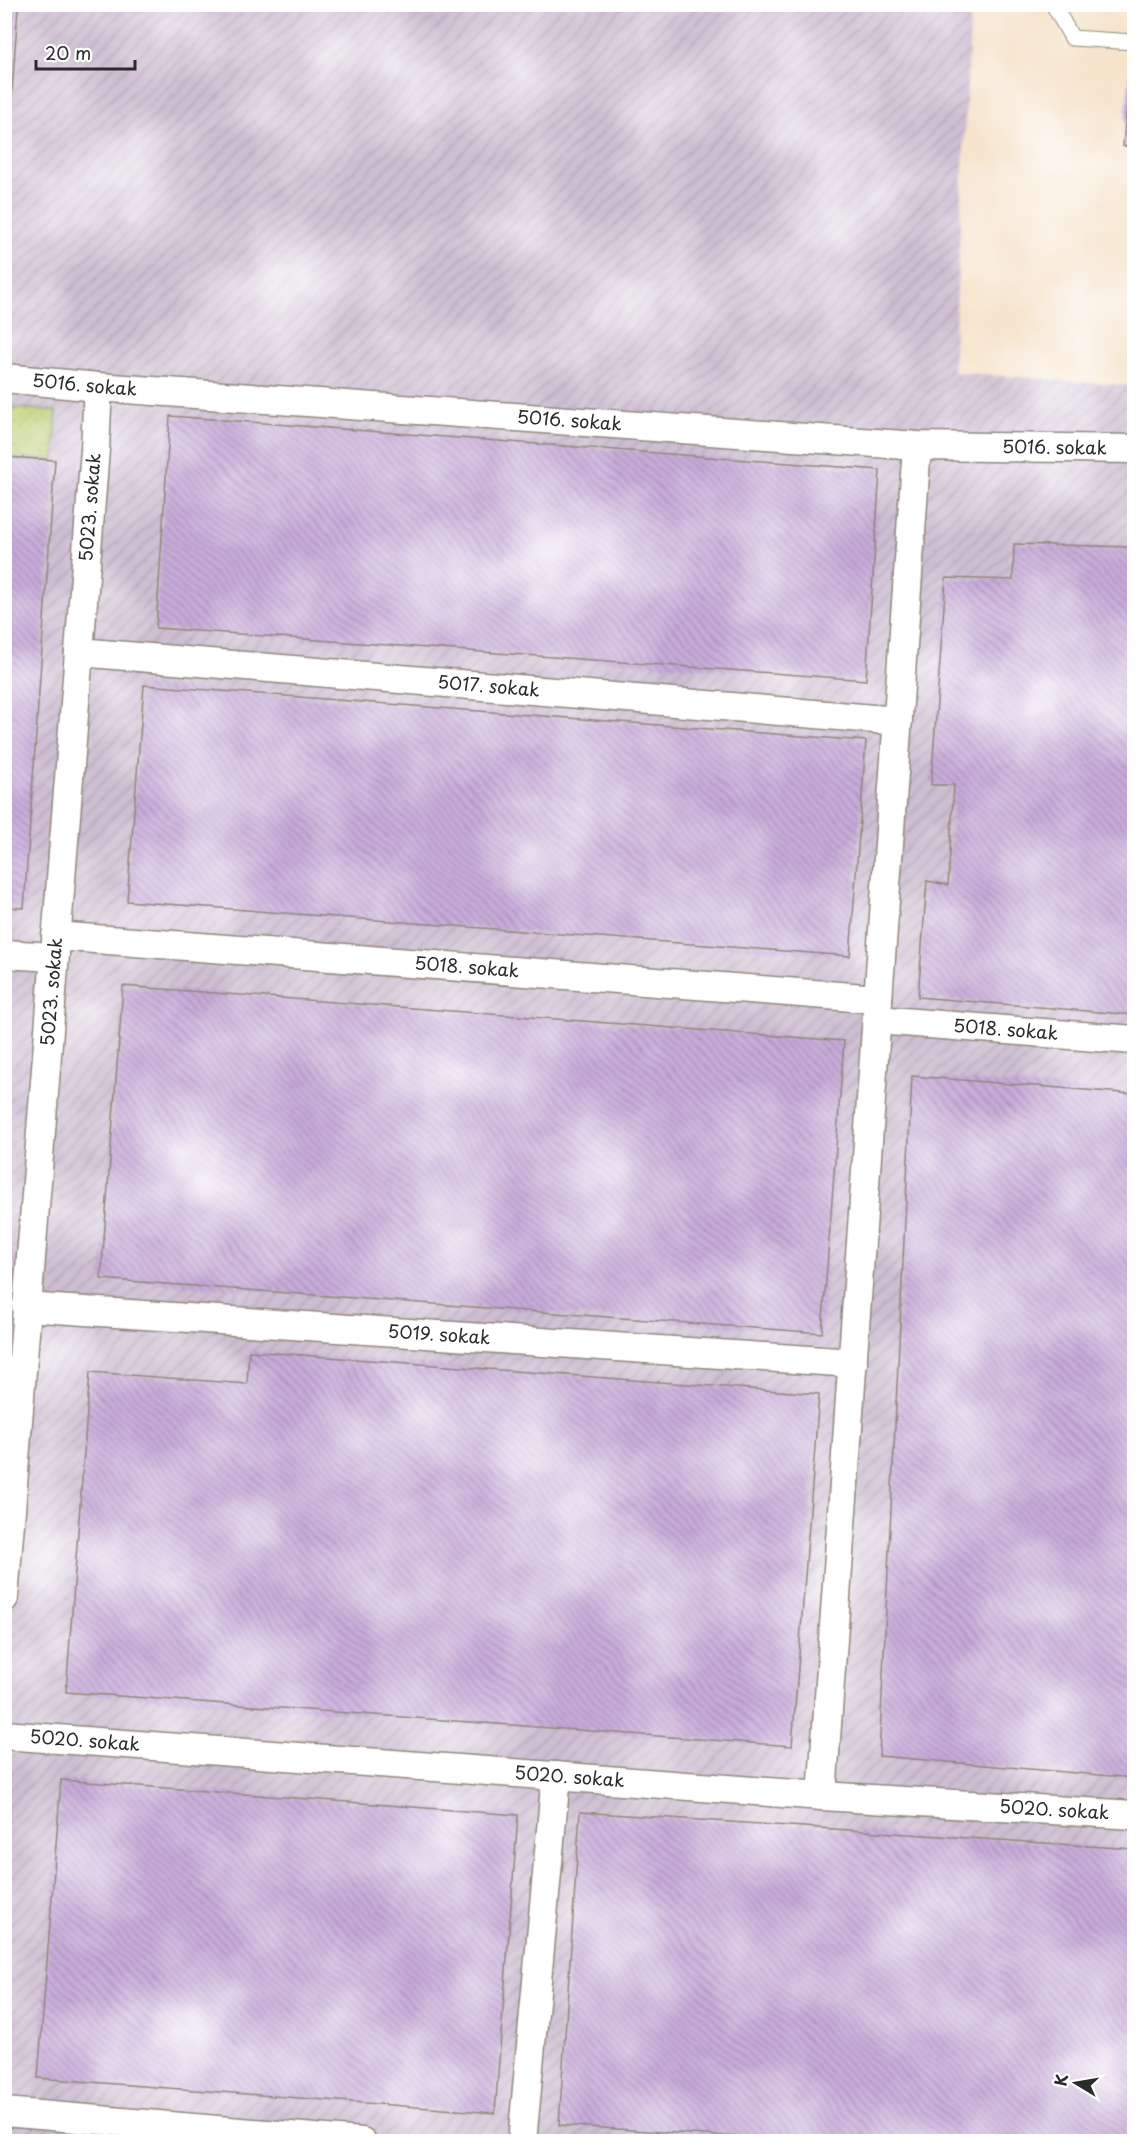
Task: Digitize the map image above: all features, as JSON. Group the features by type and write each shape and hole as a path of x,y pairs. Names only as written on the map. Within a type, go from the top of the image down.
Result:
{"street":[{"name":"5016. sokak","path":"4,378 98,387 918,446 1134,449"},
{"name":"5023. sokak","path":"4,1598 98,387"},
{"path":"822,1796 918,446"},
{"name":"5017. sokak","path":"79,652 898,721"},
{"name":"5018. sokak","path":"4,954 55,947 878,1010 1134,1040"},
{"name":"5019. sokak","path":"26,1307 853,1363"},
{"name":"5020. sokak","path":"4,1736 822,1796 1134,1815"},
{"path":"522,2142 556,1776"},
{"path":"4,2112 362,2142"}],"lane":[{"path":"1053,4 1072,38 1134,42"}],"shaded area":[{"path":"5,5 971,5 953,372 1134,386 1134,2141 5,2142"}],"green space":[{"path":"4,407 56,411 55,460 5,457"}],"building":[{"path":"4,7 18,8 6,174 4,174"},
{"path":"1131,59 1134,60 1134,147 1123,146"},
{"path":"170,416 880,470 866,680 156,628"},
{"path":"4,457 55,460 24,908 4,907"},
{"path":"1014,544 1134,547 1134,1015 918,997 927,881 948,885 954,785 931,785 946,578 1013,580"},
{"path":"144,685 866,741 850,956 127,901"},
{"path":"123,986 844,1041 822,1333 101,1279"},
{"path":"4,1005 10,1005 6,1054 4,1054"},
{"path":"912,1076 1134,1094 1134,1778 879,1756"},
{"path":"249,1351 819,1394 792,1746 66,1692 90,1372 247,1384"},
{"path":"61,1780 518,1815 495,2113 38,2078"},
{"path":"580,1812 1134,1849 1134,2142 809,2142 559,2125"}]}
